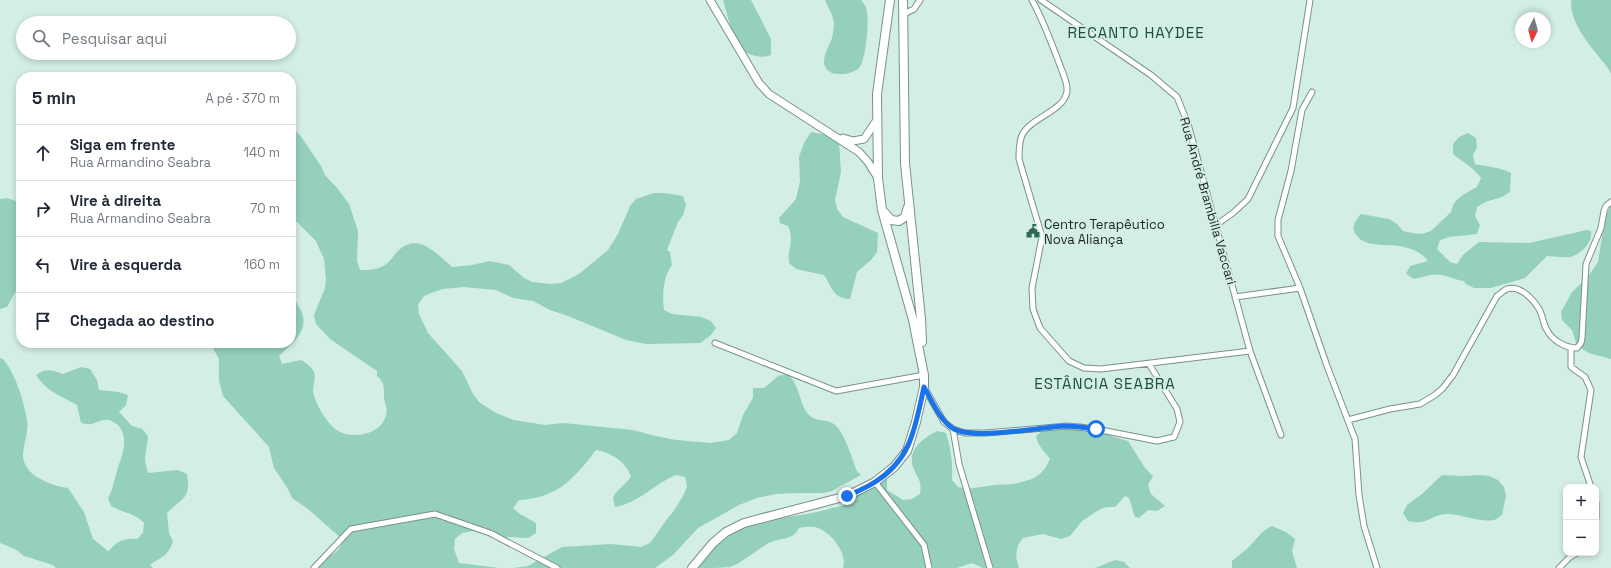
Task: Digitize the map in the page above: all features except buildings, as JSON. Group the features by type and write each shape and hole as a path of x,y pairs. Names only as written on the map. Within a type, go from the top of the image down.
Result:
{"main road":[{"path":"710,0 759,83 769,94 859,152 868,162 878,178"},
{"path":"692,567 713,543 726,532 744,523 847,496 875,482 894,467 907,451 916,422 924,387 924,375 913,320 882,210 878,178 878,94 890,0"},
{"path":"903,0 905,162 921,319 922,361"},
{"path":"836,136 853,141 864,139 877,120"},
{"path":"882,210 891,220 899,221 905,217 909,204"}],"street":[{"path":"904,14 914,9 920,0"},
{"path":"1032,0 1046,27 1065,78 1067,91 1061,104 1033,123 1022,135 1018,159 1042,237 1032,288 1033,309 1040,328 1069,362 1084,368 1101,369 1250,351"},
{"name":"Rua André Brambilla Vaccari","path":"1041,0 1152,75 1177,97 1188,124 1250,351 1280,435"},
{"path":"1216,225 1233,213 1248,199 1293,108 1310,0"},
{"path":"1312,92 1302,110 1291,171 1278,220 1277,231 1279,241 1300,288 1327,366 1355,439 1359,495 1364,526 1377,568"},
{"path":"1348,420 1390,409 1420,404 1435,395 1450,380 1497,296 1506,289 1517,288 1530,298 1539,310 1547,330 1558,343 1571,348 1577,348 1581,343 1586,264 1601,228 1606,206 1611,202"},
{"path":"1235,297 1300,288"},
{"path":"715,343 836,391 924,375"},
{"path":"1571,348 1571,366 1585,377 1591,390 1581,457 1590,484"},
{"path":"924,387 944,422 954,429 965,433 986,433 1067,426 1096,429 1157,441 1174,436 1180,422 1178,409 1149,364"},
{"path":"954,429 959,464 990,568"},
{"path":"875,482 924,545 929,568"},
{"path":"314,568 351,528 435,514 490,533 557,568"},
{"path":"1559,568 1572,556"}],"green space":[{"path":"723,0 751,0 771,39 771,55 764,57 756,56 742,49 733,34"},
{"path":"825,0 861,0 866,8 868,20 864,57 859,68 855,71 846,74 837,74 830,72 824,65 825,55 832,38 834,23 832,14"},
{"path":"1571,0 1611,0 1611,74 1578,28 1574,19"},
{"path":"296,131 321,166 325,175 349,204 358,231 357,261 360,270 374,269 384,266 404,246 419,244 426,246 452,267 490,261 509,265 524,278 532,282 551,284 561,283 579,274 608,250 618,234 630,206 636,199 654,193 683,196 686,205 667,250 670,252 672,265 664,286 664,310 672,314 701,317 711,321 716,328 710,336 700,343 646,344 626,340 550,310 533,301 513,298 496,290 463,287 443,289 424,296 418,305 419,314 428,333 462,371 473,394 479,402 496,413 514,420 545,425 563,423 633,430 676,440 711,443 729,440 737,433 743,415 753,398 753,388 764,388 778,376 788,374 792,379 803,406 809,415 815,419 832,423 840,431 844,437 857,471 861,475 832,491 823,493 776,494 757,498 739,505 698,528 673,555 655,568 513,568 528,566 562,547 611,544 641,547 650,543 673,512 687,487 685,477 676,475 632,502 615,507 613,498 631,477 629,471 622,462 607,453 596,450 580,470 564,485 544,495 519,500 513,508 520,514 536,523 536,533 528,538 509,537 499,539 490,537 482,532 472,531 462,533 455,539 454,549 459,563 499,568 317,568 323,558 334,554 338,550 343,540 308,509 292,498 288,489 274,468 269,447 223,396 219,381 219,359 213,348 287,348 279,356 282,364 301,360 311,368 315,374 313,390 316,401 331,425 340,432 353,435 360,435 374,431 379,427 387,413 387,409 384,398 384,386 377,376 377,371 330,339 316,324 314,315 325,288 326,279 324,259 316,241 296,221"},
{"path":"811,132 832,136 839,142 841,172 835,200 837,209 843,217 878,233 877,252 871,260 857,272 850,299 840,297 836,294 824,275 796,269 789,263 791,240 790,231 788,226 780,223 779,218 796,199 800,181 799,157 804,143"},
{"path":"1468,133 1476,138 1477,147 1473,155 1475,164 1498,168 1511,173 1510,192 1502,197 1485,202 1477,207 1475,216 1480,225 1477,234 1449,237 1440,240 1437,249 1450,262 1457,264 1463,255 1479,242 1529,243 1587,230 1591,231 1590,240 1582,251 1570,257 1547,256 1525,278 1491,288 1474,288 1466,284 1464,281 1441,275 1431,275 1414,279 1406,274 1410,266 1428,261 1426,258 1414,250 1404,247 1370,243 1359,238 1355,233 1354,225 1361,214 1389,219 1397,224 1403,231 1422,234 1431,231 1451,212 1454,203 1461,196 1477,187 1481,178 1472,168 1453,154 1453,144 1459,137"},
{"path":"7,198 16,201 16,291 7,307 0,309 0,199"},
{"path":"1611,204 1611,359 1589,353 1577,346 1572,330 1562,320 1561,312 1572,292 1587,278 1598,262 1605,219"},
{"path":"296,301 304,320 296,339"},
{"path":"2,358 15,379 26,412 27,434 23,456 28,469 40,479 54,485 68,488 84,512 93,539 108,551 121,541 137,539 143,533 144,523 137,517 111,506 108,498 124,448 124,437 122,432 118,425 109,420 90,424 81,423 77,405 49,389 36,375 46,371 63,374 81,367 90,369 97,380 99,390 119,392 128,395 126,405 119,412 132,426 142,429 148,436 145,458 148,473 178,470 187,474 187,493 167,513 169,533 173,542 171,547 161,558 150,565 153,568 56,568 53,565 24,556 15,549 0,543 0,359"},
{"path":"1080,423 1089,425 1114,437 1128,441 1145,468 1153,476 1148,485 1151,494 1165,506 1157,511 1148,510 1139,518 1135,517 1129,498 1125,496 1115,507 1106,507 1082,521 1070,536 1061,539 1043,534 1023,538 1018,545 1016,552 1019,568 983,568 972,563 957,568 843,568 843,556 837,544 828,534 818,528 811,527 799,528 793,535 767,544 730,567 696,568 718,543 728,534 742,526 765,520 814,513 844,505 853,500 867,485 887,473 887,490 903,500 912,499 920,494 920,485 913,467 912,455 914,450 926,437 937,431 946,433 951,456 952,480 958,487 967,489 1014,484 1032,479 1040,474 1050,459 1040,446 1036,436 1043,430"},
{"path":"1442,475 1480,475 1489,476 1498,480 1504,487 1506,496 1502,515 1495,520 1489,521 1447,514 1436,516 1420,522 1408,521 1403,513 1407,505 1422,494"},
{"path":"1272,526 1286,532 1295,539 1292,551 1297,568 1232,568 1232,561 1248,548 1262,533"},
{"path":"1115,560 1124,562 1130,568 1095,568"}],"place":[{"name":"Centro Terapêutico Nova Aliança","path":"1033,231"}],"district":[{"name":"RECANTO HAYDEE","path":"1136,32"},
{"name":"ESTÂNCIA SEABRA","path":"1105,383"}],"route":[{"path":"847,496 875,482 894,467 907,451 916,422 924,387 944,422 954,429 965,433 986,433 1067,426 1096,429"}]}
